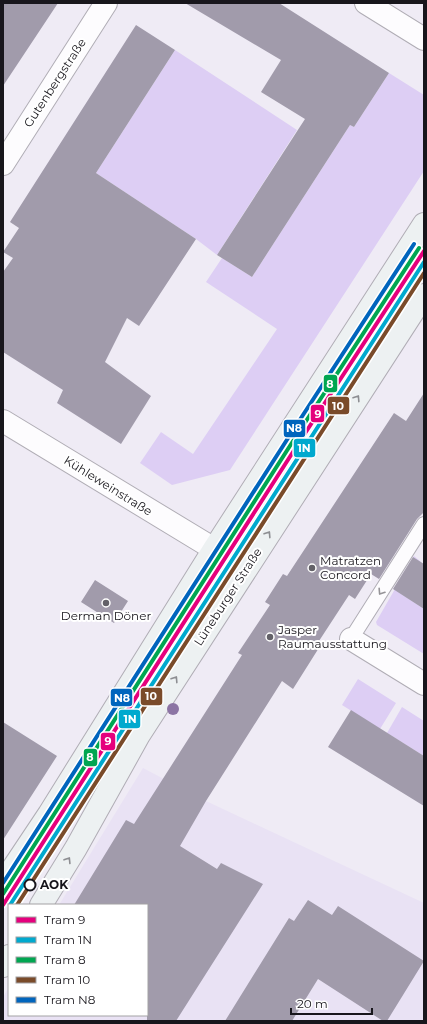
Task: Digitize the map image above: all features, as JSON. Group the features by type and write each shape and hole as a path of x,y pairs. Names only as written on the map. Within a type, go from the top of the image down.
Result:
{"main road":[{"path":"3,883 49,814 214,549 424,224"},
{"name":"Lüneburger Straße","path":"42,904 76,848 143,729 424,294"}],"street":[{"name":"Gutenbergstraße","path":"3,164 106,3"},
{"path":"366,3 424,39"},
{"name":"Kühleweinstraße","path":"3,421 214,549"},
{"path":"351,639 424,684"}],"lane":[{"path":"351,639 424,524"}],"shaded area":[{"path":"175,50 297,130 217,255 196,239 96,173"},
{"path":"389,73 424,95 424,171 230,470 172,485 140,463 161,432 193,454 277,329 206,282 222,258 252,277 350,125 354,127"},
{"path":"414,556 421,562 400,593 424,609 424,654 377,625 376,622"},
{"path":"358,679 396,703 380,729 342,705"},
{"path":"402,707 424,721 424,756 387,733"},
{"path":"143,768 206,801 424,903 424,1021 3,1021 3,997 8,989 8,1016 148,1016 148,904 60,904"}],"building":[{"path":"3,3 58,3 3,86"},
{"path":"185,3 279,3 389,73 354,127 350,125 252,277 217,255 305,119 261,92 281,60"},
{"path":"136,25 175,50 96,173 196,239 139,326 127,318 105,362 151,396 121,444 57,403 63,390 3,352 3,272 13,258 3,252 19,228 10,222"},
{"path":"424,393 424,512 417,519 379,579 371,574 355,599 349,595 319,641 322,643 293,689 282,681 206,801 180,846 217,869 221,863 263,884 176,1021 147,1021 148,904 75,904 126,820 134,824 242,655 238,653 270,605 265,602 283,574 287,576 394,413 406,421"},
{"path":"413,557 424,564 424,609 393,589"},
{"path":"95,580 128,601 114,623 81,602"},
{"path":"351,710 424,756 424,806 328,747"},
{"path":"3,722 57,756 3,840"},
{"path":"308,900 332,915 338,906 424,961 387,1021 383,1021 318,979 292,1021 225,1021 289,918 294,921"}],"tram line":[{"name":"N8","path":"3,883 414,244"},
{"name":"8","path":"3,894 295,438 419,248"},
{"name":"9","path":"3,905 300,441 424,251"},
{"name":"1N","path":"11,904 424,262"},
{"name":"10","path":"18,904 424,273"}],"place":[{"name":"Matratzen Concord","path":"312,568"},
{"name":"Derman Döner","path":"106,603"},
{"name":"Jasper Raumausstattung","path":"270,637"},
{"name":"AOK","path":"30,885"}]}
